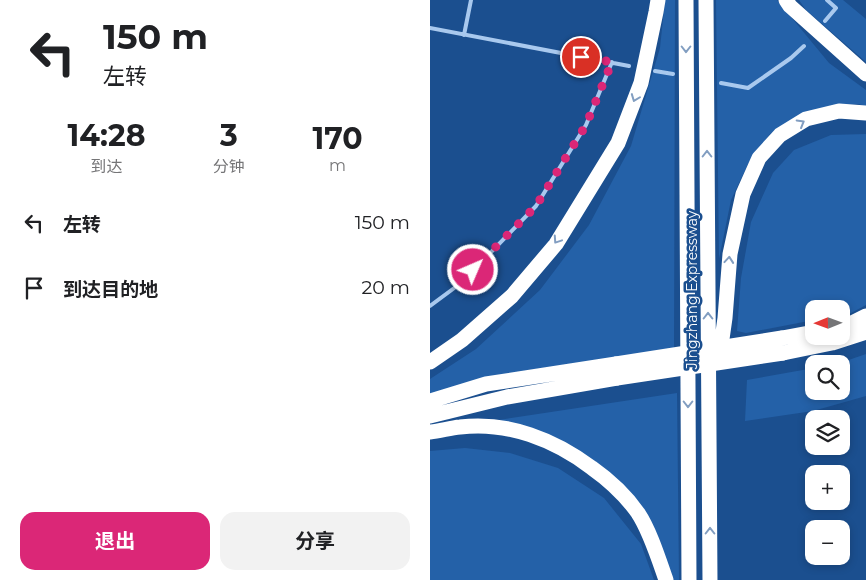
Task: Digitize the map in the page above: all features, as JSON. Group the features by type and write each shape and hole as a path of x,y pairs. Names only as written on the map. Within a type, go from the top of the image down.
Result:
{"highway":[{"path":"430,362 462,340 512,296 556,244 618,143 641,83 658,0"},
{"name":"Jingzhang Expressway","path":"686,0 689,580"},
{"name":"Jingzhang Expressway","path":"706,0 710,580"},
{"path":"786,0 811,26 866,74"},
{"path":"709,430 725,318 730,254 743,194 759,158 780,135 806,119 839,111 866,114"},
{"path":"850,324 866,316"},
{"path":"430,401 486,384 783,353 866,332"},
{"path":"430,416 617,371 805,334"},
{"path":"430,432 462,427 499,428 539,437 571,452 608,479 638,514 657,553 666,580"}],"lane":[{"path":"464,35 471,0"},
{"path":"824,21 836,8 827,0"},
{"path":"430,28 629,66"},
{"path":"721,83 748,88 791,58 804,46"},
{"path":"430,306 461,283 536,206 586,125 612,62"},
{"path":"655,71 673,74"}],"shaded area":[{"path":"665,0 675,0 674,348 492,376 430,395 430,379 476,349 540,290 589,225 631,146 660,48"},
{"path":"716,0 777,0 829,63 866,90 866,106 858,104 830,106 800,117 770,134 748,164 731,200 719,259"},
{"path":"799,0 843,0 866,19 866,62 806,10"},
{"path":"866,134 866,305 850,313 850,300 805,300 805,322 746,333 737,331 741,278 751,222 773,173 794,150 831,135"},
{"path":"866,354 866,396 817,410 805,410 805,412 745,421 747,380 805,370 805,400 850,400 850,360"},
{"path":"677,393 679,580 672,580 654,532 585,456 479,423"},
{"path":"465,448 510,453 558,468 604,498 641,544 654,580 430,580 430,451"}],"route":[{"path":"473,270 536,206 586,125 612,62 581,57"}]}
